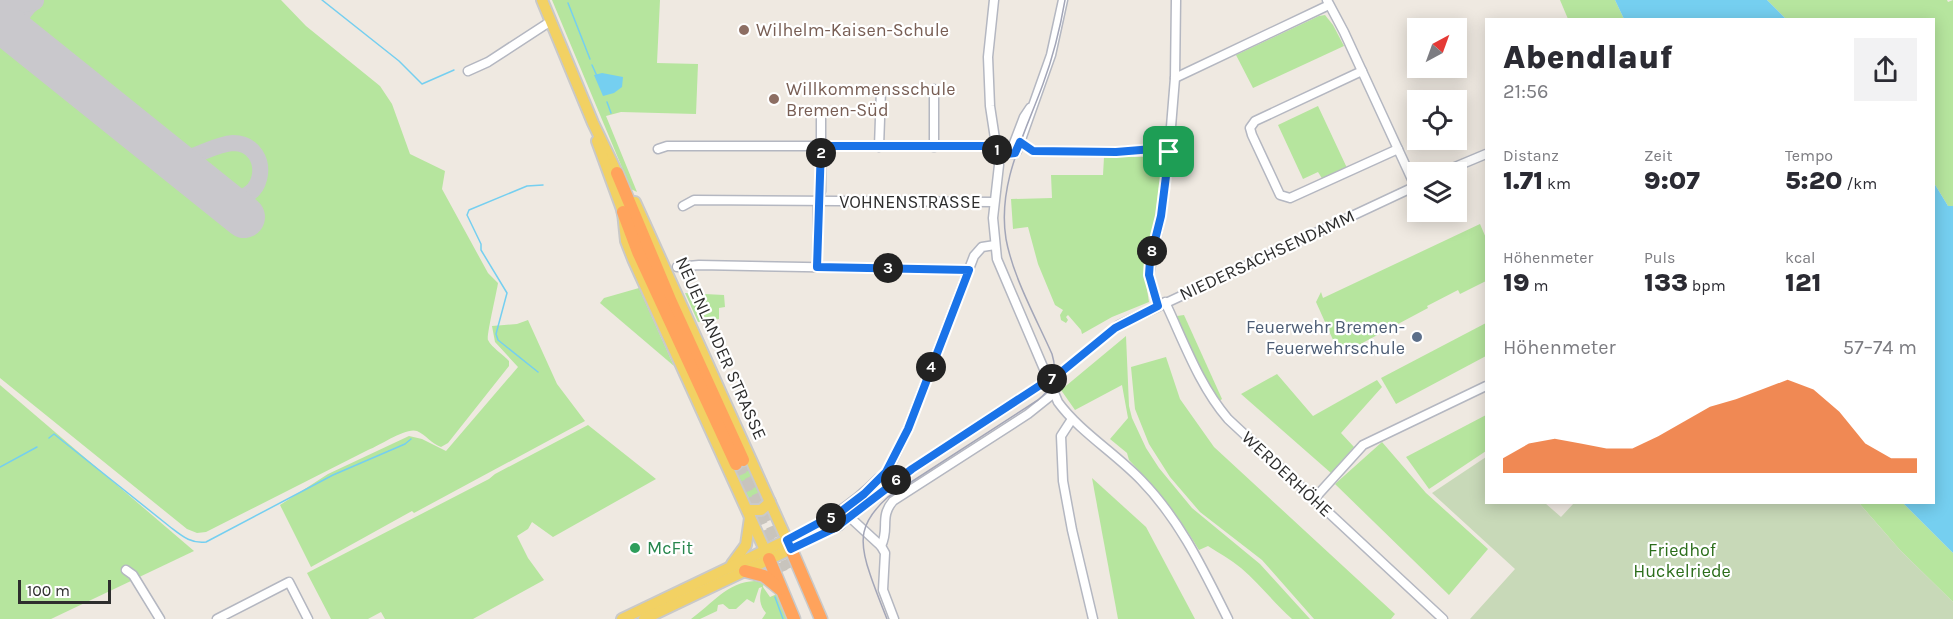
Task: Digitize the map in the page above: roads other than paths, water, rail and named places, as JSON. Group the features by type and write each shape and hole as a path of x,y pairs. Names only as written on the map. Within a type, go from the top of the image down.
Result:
{"highway":[{"name":"NEUENLANDER STRASSE","path":"617,174 740,462 638,252 623,212"},
{"path":"785,545 821,619"},
{"path":"767,555 794,619"},
{"path":"802,619 786,570 812,619"},
{"path":"745,571 764,576 781,589"}],"main road":[{"name":"NEUENLANDER STRASSE","path":"542,0 593,123 617,174 633,198 653,240 770,502 785,545"},
{"name":"NEUENLANDER STRASSE","path":"593,123 601,155 623,212 627,241 633,259 767,555"},
{"path":"749,513 761,510 770,502"},
{"path":"749,513 764,534 785,545"},
{"path":"730,566 746,545 749,513"},
{"path":"646,618 745,571 785,545"},
{"path":"622,619 730,566 767,555"}],"street":[{"path":"994,0 989,41 988,81 997,151 998,178 994,202 994,245 997,259 1053,394 1072,419 1119,457 1168,511 1188,541 1228,619"},
{"path":"658,149 667,146 821,146 934,147 997,151 1008,154 1017,151 1051,54 1063,0"},
{"name":"WERDERHÖHE","path":"1176,0 1175,78 1169,152 1161,216 1150,260 1149,275 1197,372 1217,405 1240,431 1443,619"},
{"path":"1175,78 1328,2"},
{"name":"NIEDERSACHSENDAMM","path":"1328,2 1407,168"},
{"path":"468,71 488,62 551,21"},
{"path":"1362,71 1256,121 1251,128 1255,141 1280,195 1290,198 1398,150"},
{"path":"934,89 934,147"},
{"path":"879,147 881,90"},
{"path":"1008,154 1024,117 1034,102"},
{"path":"817,267 818,200 821,191 821,114"},
{"path":"1020,142 1033,151 1116,152 1153,149 1169,152"},
{"path":"1467,162 1485,154"},
{"name":"NIEDERSACHSENDAMM","path":"864,504 912,469 1054,378 1119,325 1407,189"},
{"name":"VOHNENSTRASSE","path":"683,206 694,200 994,202"},
{"path":"785,545 835,528 864,504 881,484 908,429 974,256 982,246 994,245"},
{"path":"676,267 699,265 969,270"},
{"path":"1314,499 1364,445 1485,386"},
{"path":"881,546 885,539 884,516 887,507 893,501 1028,414 1053,394"},
{"path":"1072,419 1061,436 1063,481 1093,619"},
{"name":"NIEDERSACHSENDAMM","path":"886,472 912,469"},
{"path":"785,545 843,510 864,494 886,472"},
{"path":"843,510 885,552 883,590 894,619"},
{"path":"126,570 133,575 160,619"},
{"path":"217,619 289,582 308,619"}],"water":[{"path":"1615,0 1767,0 1785,18 1624,18"},
{"path":"602,73 623,77 622,87 614,93 603,96 594,75"},
{"path":"1935,185 1948,206 1953,206 1953,553 1904,504 1935,504"}],"waterway":[{"path":"322,0 399,61 422,84 454,70"},
{"path":"568,3 590,59"},
{"path":"592,65 597,76"},
{"path":"607,102 611,113"},
{"path":"538,372 498,340 496,334 507,293 481,250 481,244 467,215 469,210 527,186 543,185"},
{"path":"49,438 54,434 178,533 190,540 200,542 206,542 333,475 405,444 411,439"},
{"path":"0,467 37,447"},
{"path":"775,597 783,619"}],"tunnel":[{"path":"743,460 790,568"},
{"path":"736,464 782,572"}],"tram line":[{"path":"887,619 864,551 864,532 872,515 888,497 1038,400 1053,380 1052,354 1014,268 1006,239 1004,219 1005,199 1014,160 1050,64 1065,0"}],"place":[{"name":"Wilhelm-Kaisen-Schule","path":"744,30"},
{"name":"Willkommensschule Bremen-Süd","path":"774,99"},
{"name":"Feuerwehr Bremen- Feuerwehrschule","path":"1417,337"},
{"name":"McFit","path":"635,548"}],"park label":[{"name":"Friedhof Huckelriede","path":"1682,560"}]}
